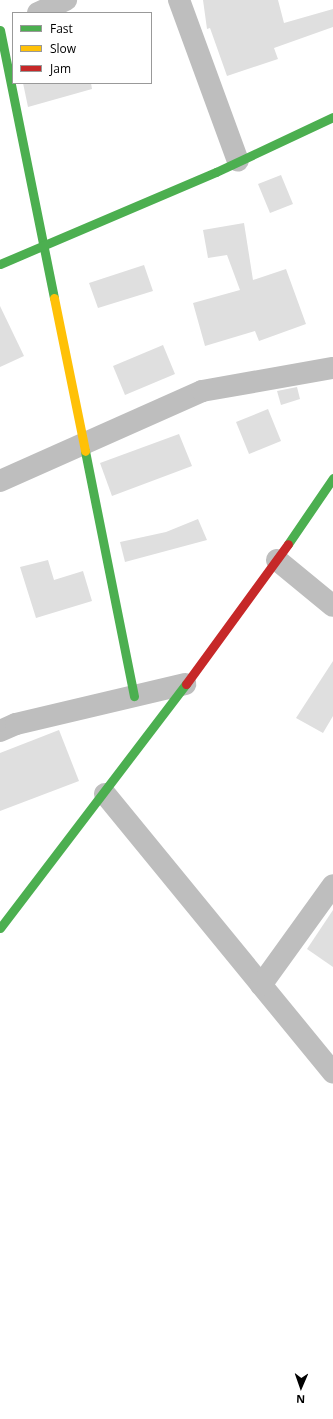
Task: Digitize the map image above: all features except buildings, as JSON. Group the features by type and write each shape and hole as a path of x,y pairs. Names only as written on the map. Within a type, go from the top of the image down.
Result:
{"street":[{"path":"40,12 66,0"},
{"path":"179,0 238,161"},
{"path":"12,24 0,30 134,696"},
{"path":"0,264 238,161 333,116"},
{"path":"0,481 202,391 333,368"},
{"path":"0,928 104,794 277,560 333,478"},
{"path":"277,560 333,606"},
{"path":"0,731 16,724 185,684"},
{"path":"104,794 333,1073"},
{"path":"261,985 333,885"}],"traffic: fast":[{"path":"0,30 54,298"},
{"path":"0,264 216,172 333,117"},
{"path":"85,451 134,696"},
{"path":"288,544 333,478"},
{"path":"0,928 186,684"}],"traffic: slow":[{"path":"54,298 85,451"}],"traffic: jam":[{"path":"186,684 288,544"}]}
